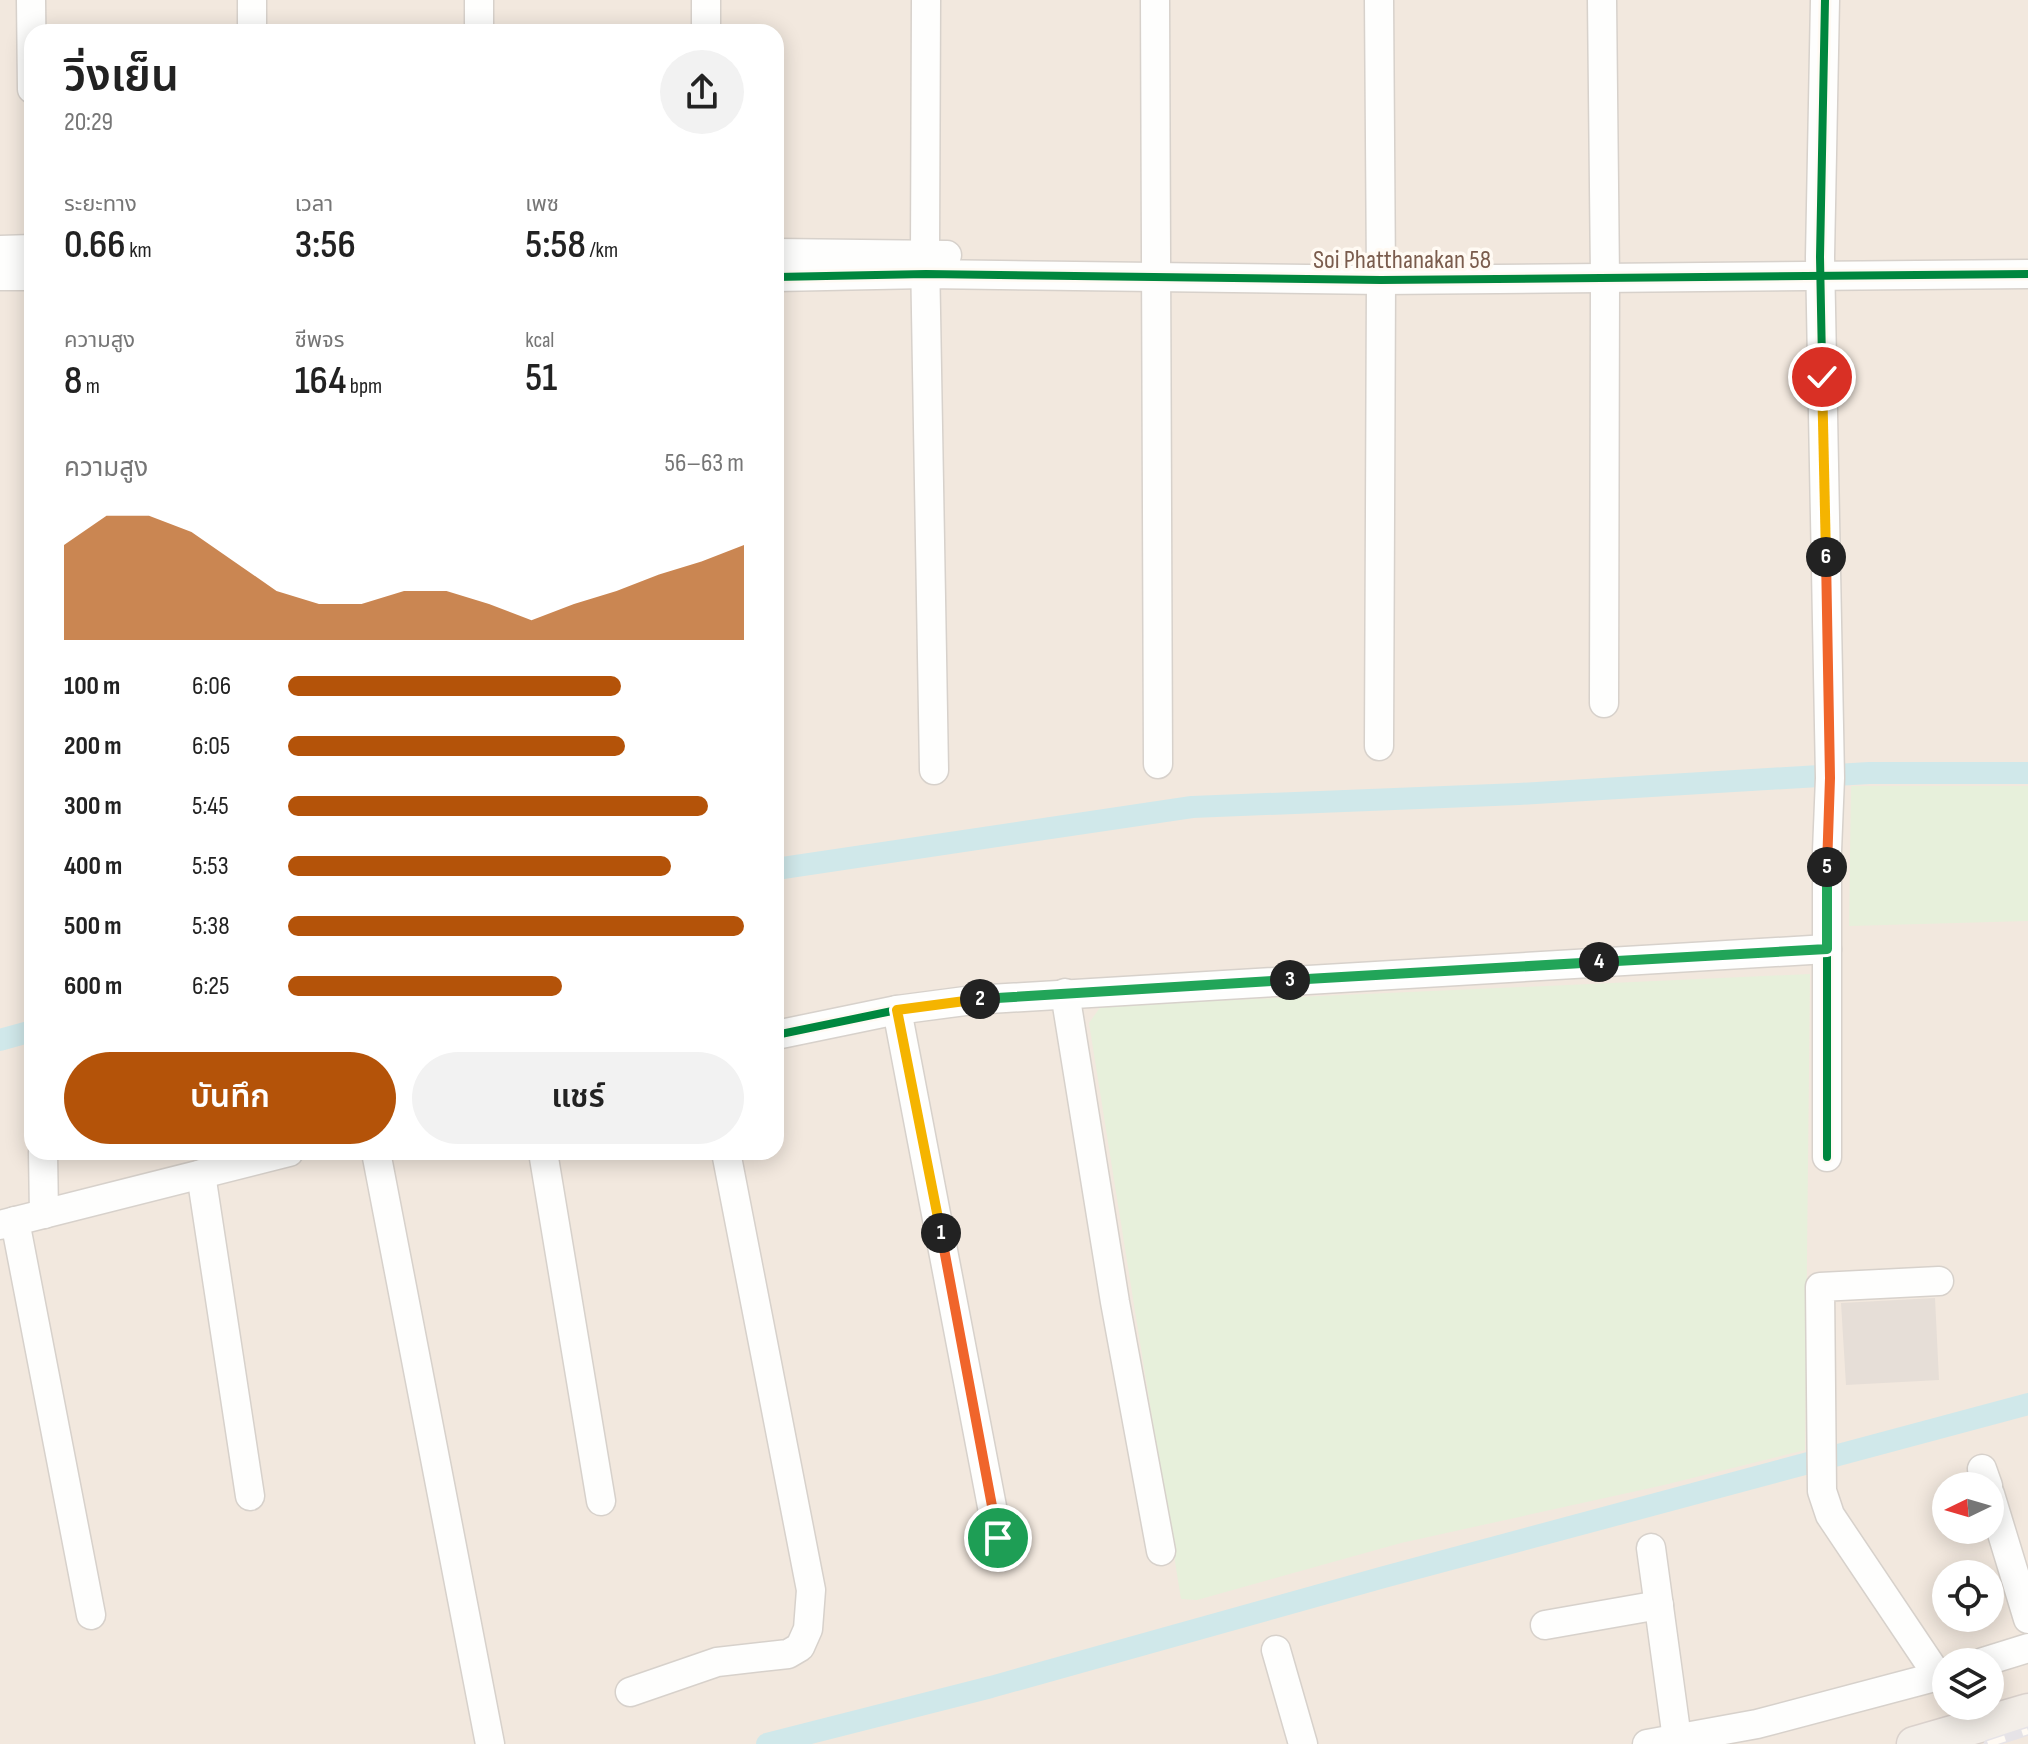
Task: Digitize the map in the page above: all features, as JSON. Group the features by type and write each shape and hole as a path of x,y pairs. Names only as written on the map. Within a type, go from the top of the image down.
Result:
{"main road":[{"path":"1914,1744 2028,1711"}],"street":[{"path":"31,0 31,24"},
{"path":"252,0 252,24"},
{"path":"479,0 479,24"},
{"path":"706,0 706,24"},
{"path":"926,0 926,264 934,770"},
{"path":"1155,0 1158,764"},
{"path":"1379,0 1379,746"},
{"path":"1602,0 1604,703"},
{"path":"1825,0 1820,266 1830,778 1827,1157"},
{"path":"0,250 24,249"},
{"name":"Soi Phatthanakan 58","path":"784,254 926,264 1381,270 1820,266 2028,255"},
{"name":"Soi Phatthanakan 58","path":"784,276 926,264"},
{"name":"Soi Phatthanakan 58","path":"1820,266 2028,274"},
{"path":"0,276 24,276"},
{"path":"784,1033 897,1010 973,1000 1827,949"},
{"path":"1065,993 1115,1302 1161,1551"},
{"path":"897,1010 998,1538"},
{"path":"43,1160 44,1214"},
{"path":"91,1615 8,1223 257,1160"},
{"path":"378,1160 490,1744"},
{"path":"544,1160 601,1501"},
{"path":"630,1692 717,1662 788,1654 800,1647 808,1629 811,1590 728,1160"},
{"path":"201,1174 250,1496"},
{"path":"1932,1661 1830,1515 1822,1491 1820,1287 1939,1281"},
{"path":"2004,1539 2028,1619"},
{"path":"1651,1548 1677,1739"},
{"path":"1545,1625 1659,1605"},
{"path":"2004,1655 2028,1648"},
{"path":"1276,1650 1303,1744"},
{"path":"1647,1744 1757,1724 1932,1678"}],"shaded area":[{"path":"0,0 2028,0 2028,1744 0,1744"}],"green space":[{"path":"1851,786 2028,786 2028,921 1849,926"},
{"path":"1810,974 1805,1450 1664,1485 1401,1543 1197,1600 1181,1599 1089,1023 1101,1006"}],"building":[{"path":"1935,1298 1939,1380 1846,1385 1841,1303"}],"waterway":[{"path":"784,868 1192,807 1519,794 1869,773 2028,773"},
{"path":"0,1040 24,1033"},
{"path":"767,1744 991,1687 1384,1577 2028,1404"}],"railway":[{"path":"1988,1744 2028,1731"}],"cycle path":[{"path":"1825,0 1820,257 1830,778 1827,851 1827,1157"},
{"path":"784,277 926,274 1381,280 2028,274"},
{"path":"784,1033 897,1010 973,1000 1827,949"}],"route":[{"path":"998,1538 977,1414 897,1010 1065,993 1827,949 1830,778 1822,377"}]}
